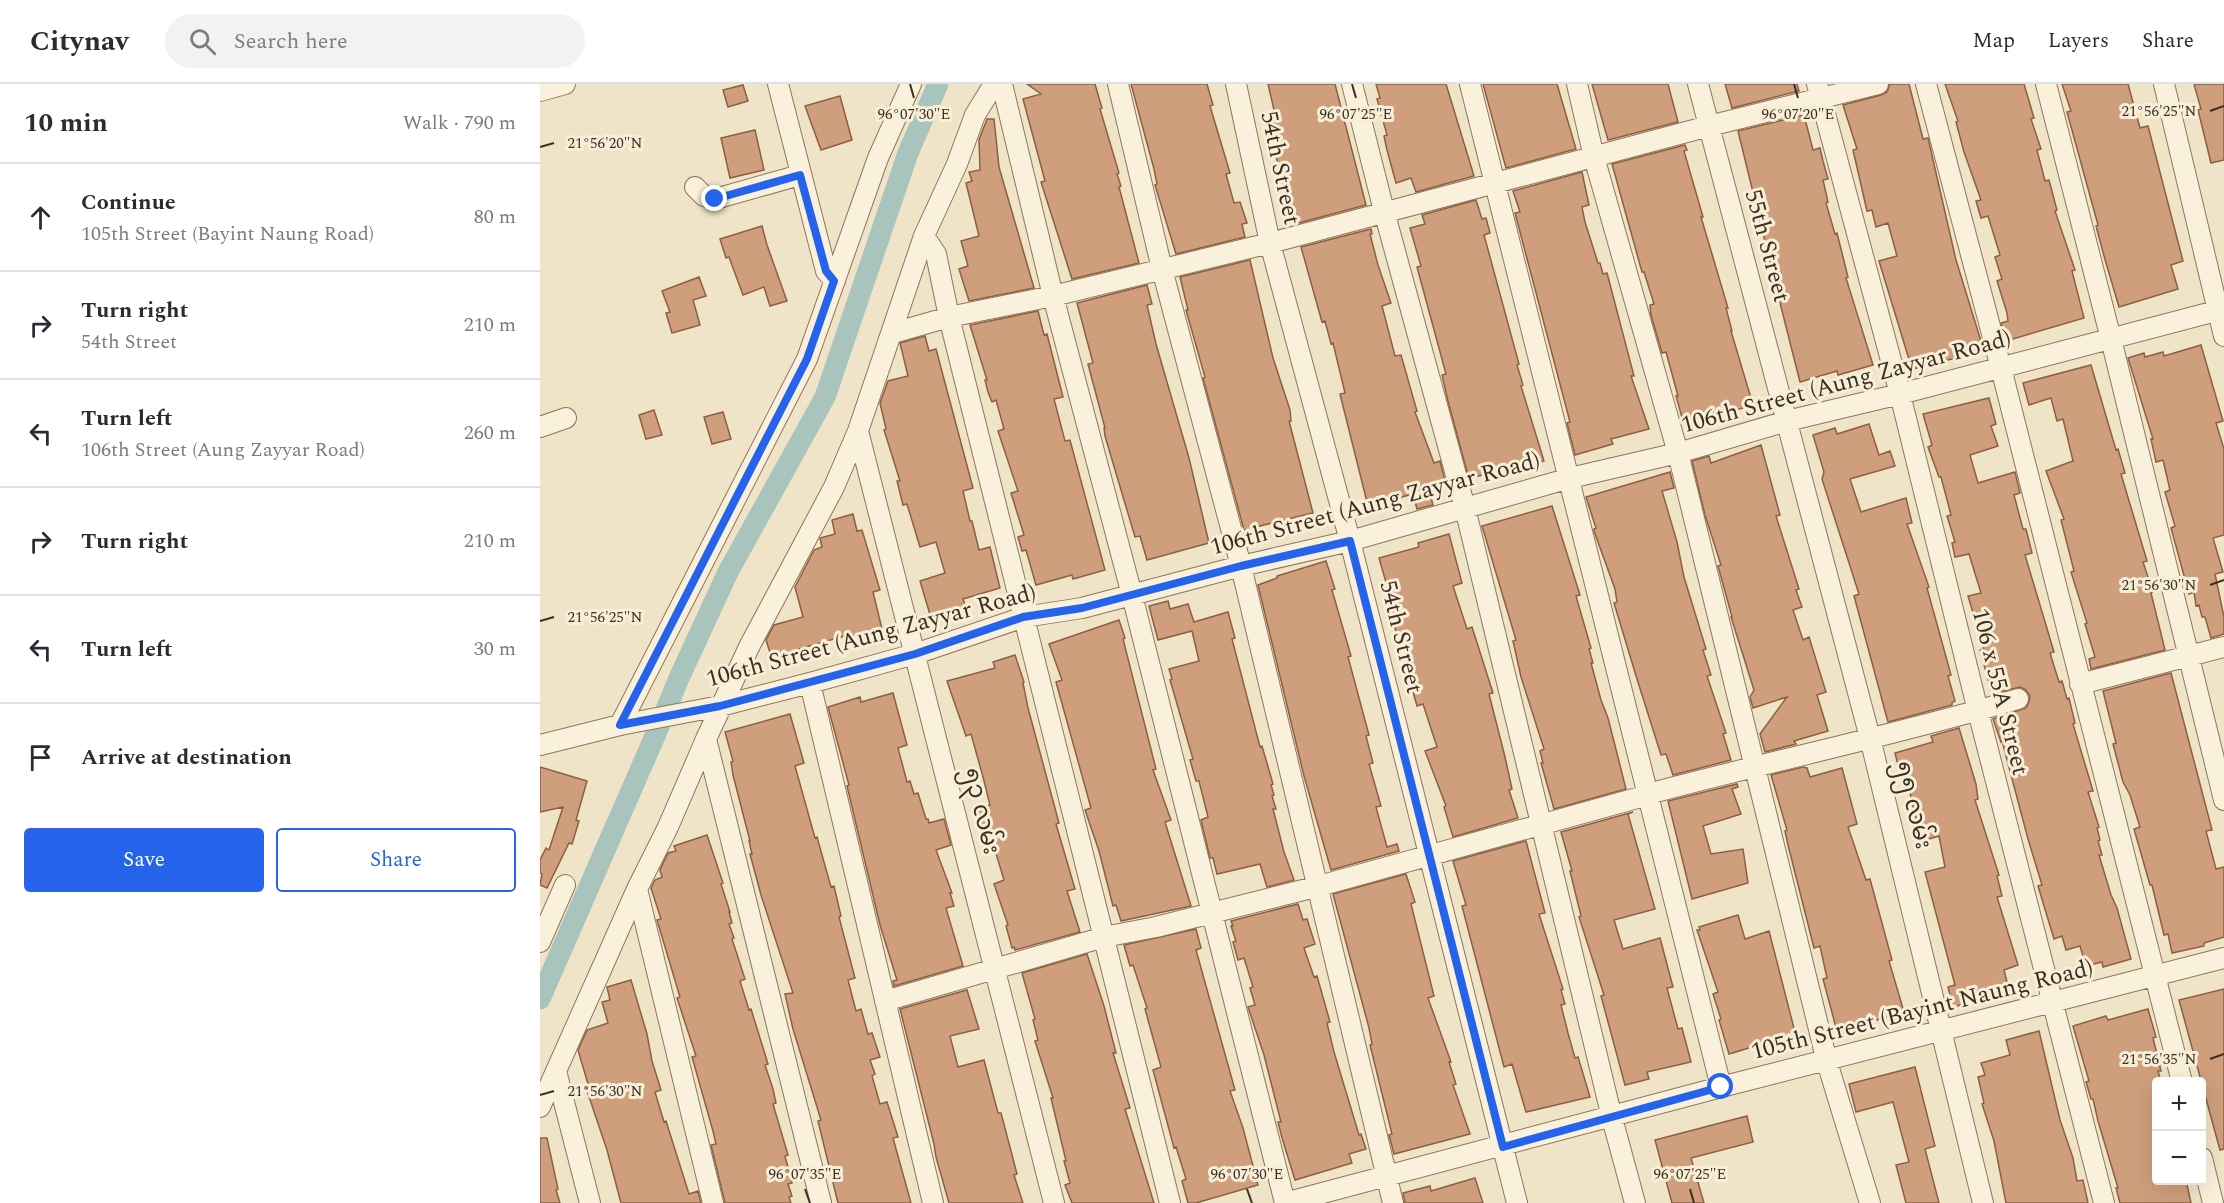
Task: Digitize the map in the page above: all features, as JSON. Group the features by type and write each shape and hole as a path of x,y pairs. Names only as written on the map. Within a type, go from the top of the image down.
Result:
{"street":[{"path":"540,91 565,84"},
{"path":"778,84 826,271 834,281"},
{"path":"628,723 807,359 878,158 911,84"},
{"path":"540,1107 706,739 712,707 834,486 858,431 924,236 957,164 975,116 994,84"},
{"path":"1002,84 1053,296 1132,594 1285,1203"},
{"path":"1118,84 1162,268 1241,566 1393,1203"},
{"name":"54th Street","path":"1236,84 1270,243 1350,541 1517,1203"},
{"path":"1352,84 1465,508 1612,1118 1635,1203"},
{"path":"1470,84 1493,184 1570,478 1721,1087"},
{"path":"1576,84 1594,157 1678,453 1827,1062 1870,1203"},
{"name":"55th Street","path":"1698,84 1787,421"},
{"path":"893,333 949,317 1053,296 1270,243 1708,126 1819,91 1878,84"},
{"path":"1926,84 2001,368 2181,1077"},
{"path":"2046,84 2224,800"},
{"path":"2164,84 2221,310 2224,336"},
{"name":"106 x 55A Street","path":"1819,91 1900,394 1978,711 2104,1203"},
{"path":"695,187 704,196 715,199 800,175"},
{"path":"924,236 936,254 949,317 1170,1203"},
{"name":"106th Street (Aung Zayyar Road)","path":"540,745 810,683 915,654 1023,617 1082,608 1241,566 1350,541 1570,478 1678,453 1787,421 1900,394 2221,310"},
{"path":"540,427 566,418"},
{"name":"၅၅ လမ်း","path":"1787,421 1870,738 1983,1203"},
{"name":"၅၃ လမ်း","path":"858,431 1054,1203"},
{"path":"2080,684 2224,647"},
{"path":"810,683 933,1203"},
{"path":"885,1001 1104,937 1156,927 1319,886 1755,765 2019,699"},
{"path":"706,739 821,1203"},
{"path":"540,942 565,885"},
{"path":"637,889 712,1203"},
{"name":"105th Street (Bayint Naung Road)","path":"1285,1203 1612,1118 1721,1087 1827,1062 2224,958"},
{"path":"556,1071 590,1203"},
{"path":"2206,1174 2213,1203"}],"building":[{"path":"1027,84 1095,84 1119,173 1117,174 1121,186 1119,187 1139,263 1072,279 1041,182 1045,181 1023,99 1041,94"},
{"path":"1131,84 1207,84 1213,105 1210,106 1230,173 1226,174 1234,203 1240,202 1247,223 1242,224 1245,237 1176,254 1155,185 1157,184 1154,169"},
{"path":"1268,84 1335,84 1366,205 1295,224 1275,153 1278,152 1270,112 1274,110"},
{"path":"1376,84 1446,84 1474,176 1416,192 1411,178 1396,183 1384,136 1387,135 1377,99 1380,98"},
{"path":"1483,84 1557,84 1576,149 1506,168"},
{"path":"1592,84 1668,84 1678,122 1608,140"},
{"path":"1725,84 1797,84 1799,91 1732,108"},
{"path":"1890,84 1909,84 1923,139 1928,138 1956,260 1984,351 1912,369 1879,261 1897,256 1888,223 1876,227 1872,210 1867,211 1853,150 1857,149 1843,105 1881,95 1887,92"},
{"path":"1945,84 2024,84 2034,118 2031,119 2041,149 2037,150 2045,181 2049,180 2057,210 2055,211 2075,270 2072,271 2084,318 2006,341 2001,323 2008,321 2007,313 1997,281 2002,279 1995,257 2000,255 1988,216 1981,218 1976,201 1981,200 1964,152 1956,122 1958,121"},
{"path":"2062,84 2128,84 2140,128 2148,126 2183,261 2171,265 2178,289 2119,307 2096,226 2098,225 2067,112 2071,111"},
{"path":"2194,84 2224,84 2224,160 2211,163"},
{"path":"743,85 748,101 728,107 723,90"},
{"path":"840,96 852,140 821,150 805,106"},
{"path":"1804,115 1813,150 1820,148 1828,179 1823,180 1828,202 1826,203 1835,234 1837,233 1848,277 1846,278 1873,365 1838,375 1837,371 1800,382 1779,299 1782,298 1773,265 1771,266 1738,131"},
{"path":"987,119 994,119 999,167 1034,288 969,301 959,269 968,266 961,241 979,236 966,183 972,181 969,172 980,170 979,140"},
{"path":"755,130 764,170 730,178 721,138"},
{"path":"1685,145 1687,150 1684,151 1703,217 1701,217 1753,405 1732,411 1731,408 1683,421 1666,352 1662,353 1651,315 1650,305 1654,304 1644,272 1642,272 1612,164"},
{"path":"1582,172 1589,205 1582,207 1585,222 1598,263 1600,263 1603,274 1607,273 1634,376 1631,376 1649,429 1611,439 1613,444 1575,455 1567,423 1570,422 1515,213 1520,212 1513,191"},
{"path":"1476,200 1482,219 1486,218 1490,233 1484,235 1519,364 1517,365 1523,385 1521,386 1544,461 1510,471 1508,467 1469,479 1448,401 1442,375 1446,374 1417,267 1421,266 1410,228 1425,224 1422,215"},
{"path":"762,226 787,301 770,306 764,287 743,295 720,239"},
{"path":"1371,229 1372,234 1370,234 1378,265 1391,303 1382,306 1395,356 1401,355 1417,411 1415,412 1434,463 1440,461 1446,485 1429,490 1433,505 1417,509 1413,494 1368,506 1340,394 1345,393 1333,343 1331,344 1325,321 1322,322 1301,247"},
{"path":"1250,260 1273,358 1290,410 1291,421 1289,421 1313,513 1244,530 1203,378 1205,377 1186,310 1188,310 1180,277"},
{"path":"699,277 706,296 693,300 700,325 672,333 666,313 670,312 662,291"},
{"path":"1147,285 1152,304 1147,305 1156,344 1189,458 1209,543 1147,560 1140,536 1135,537 1105,436 1105,428 1088,364 1093,363 1077,303"},
{"path":"1038,311 1044,335 1047,334 1063,397 1054,399 1065,441 1070,440 1105,570 1073,579 1072,575 1036,585 1026,550 1022,551 1018,537 1024,535 1011,493 1018,491 998,431 1004,429 996,400 992,402 988,392 985,380 987,380 970,325"},
{"path":"925,336 929,351 936,349 973,488 963,491 970,521 972,521 979,550 990,547 1000,588 963,599 966,608 931,618 920,581 945,573 936,542 920,547 907,504 903,505 897,481 900,481 884,430 886,429 880,403 888,381 908,376 900,343"},
{"path":"2201,345 2223,421 2216,423 2224,449 2224,535 2213,538 2223,572 2215,574 2224,617 2224,634 2211,638 2205,617 2202,617 2199,605 2196,606 2194,592 2189,594 2171,528 2175,526 2165,492 2170,490 2163,460 2156,462 2151,439 2153,439 2128,358 2144,353 2145,357 2163,352 2164,356"},
{"path":"2091,365 2125,473 2121,474 2147,561 2143,562 2153,592 2151,593 2165,650 2091,669 2089,659 2095,657 2071,572 2074,571 2061,520 2064,519 2046,471 2073,461 2063,419 2057,421 2051,398 2029,405 2023,383"},
{"path":"1989,398 1996,424 1991,426 1998,446 1970,455 1978,483 2015,472 2020,493 2014,495 2032,553 2025,555 2054,652 2050,653 2059,682 2062,681 2067,699 2069,698 2075,723 2073,724 2093,791 2088,792 2099,827 2097,828 2100,840 2098,841 2102,855 2099,855 2131,959 2103,967 2102,962 2086,966 2080,946 2066,950 2062,936 2054,939 2038,886 2042,885 2002,741 1993,719 2026,708 2030,696 2020,687 1992,694 1980,650 1984,649 1968,596 1981,593 1969,554 1955,557 1952,543 1955,542 1947,516 1951,515 1941,477 1939,477 1928,447 1932,445 1923,414"},
{"path":"654,410 662,435 646,439 639,415"},
{"path":"723,412 731,439 712,444 704,417"},
{"path":"1869,424 1879,455 1890,451 1895,466 1850,479 1861,512 1906,498 1912,523 1907,524 1929,587 1927,588 1951,675 1948,676 1955,701 1952,705 1888,722 1854,596 1859,594 1822,479 1824,472 1813,435 1835,428 1837,434"},
{"path":"1761,445 1780,515 1776,516 1799,589 1796,590 1802,607 1793,610 1803,640 1809,637 1826,692 1817,695 1828,731 1794,741 1796,744 1765,752 1760,734 1787,697 1753,708 1750,697 1754,690 1731,617 1718,566 1721,565 1705,515 1692,461 1709,456 1711,463"},
{"path":"1670,472 1674,488 1662,491 1677,542 1684,577 1706,649 1703,650 1711,675 1707,676 1726,733 1723,734 1731,760 1673,775 1666,754 1661,755 1637,679 1614,603 1617,602 1615,589 1594,531 1596,528 1586,497"},
{"path":"1552,506 1580,595 1576,596 1591,648 1589,649 1593,663 1591,663 1626,789 1554,809 1541,763 1543,763 1540,751 1544,749 1521,677 1513,641 1516,640 1482,526"},
{"path":"853,514 857,531 862,530 880,590 873,592 882,629 849,637 848,635 799,649 800,654 773,662 766,640 774,625 803,617 795,587 814,550 822,547 820,538 835,534 832,520"},
{"path":"1449,534 1462,583 1453,586 1467,629 1472,627 1493,693 1489,694 1512,789 1509,790 1518,818 1453,837 1444,807 1446,806 1425,751 1437,747 1423,704 1417,706 1409,678 1413,677 1404,642 1400,643 1390,613 1386,597 1390,596 1379,558 1419,547 1418,543"},
{"path":"1326,561 1335,589 1332,590 1351,656 1348,657 1369,735 1366,736 1373,763 1369,764 1381,806 1376,807 1387,847 1397,844 1399,851 1331,870 1304,776 1258,585 1277,578 1277,576"},
{"path":"1168,601 1170,609 1188,604 1194,622 1228,612 1235,638 1232,639 1260,747 1262,746 1273,784 1271,785 1274,795 1272,796 1276,809 1273,809 1294,880 1267,887 1260,864 1217,874 1213,858 1210,858 1201,820 1208,817 1199,781 1196,781 1190,760 1193,759 1170,680 1172,679 1169,669 1199,661 1192,631 1158,640 1149,606"},
{"path":"1119,620 1156,769 1153,770 1171,820 1165,822 1191,906 1121,921 1116,905 1113,906 1099,851 1085,810 1091,808 1056,682 1062,680 1049,644"},
{"path":"1015,655 1024,682 1028,708 1059,823 1056,824 1075,889 1067,891 1080,932 1015,950 1014,947 1012,948 1006,926 1008,925 994,884 1004,880 988,827 982,829 976,810 990,805 983,777 971,734 966,736 947,681 995,668 993,662"},
{"path":"2171,673 2212,830 2206,831 2216,869 2224,867 2224,937 2204,943 2204,946 2172,953 2168,934 2164,935 2152,885 2150,885 2134,829 2140,827 2130,795 2123,782 2103,691"},
{"path":"893,693 907,745 898,748 907,782 910,781 914,794 918,793 929,823 944,819 951,845 936,850 952,893 950,893 954,906 946,908 963,966 894,986 893,981 897,980 880,925 847,786 849,785 828,707 860,697 861,702"},
{"path":"790,714 804,763 795,766 815,838 817,837 831,887 834,886 841,916 839,917 855,978 848,980 856,1011 861,1009 868,1034 872,1033 880,1057 870,1060 875,1074 872,1076 880,1104 887,1102 898,1137 893,1138 911,1203 838,1203 818,1121 821,1120 793,1029 785,994 793,993 750,854 752,854 750,841 733,775 731,762 733,761 725,732"},
{"path":"1959,728 1976,784 1978,799 1975,800 1999,875 1997,876 2002,896 1997,897 2018,965 2004,970 2008,986 1990,991 1992,996 1953,1007 1948,987 1955,985 1925,872 1945,867 1939,836 1919,842 1904,767 1899,769 1895,753 1933,742 1931,736"},
{"path":"540,767 587,781 572,844 569,843 547,888 540,885 542,874 540,873 540,860 546,848 549,850 563,807 540,812"},
{"path":"1807,768 1810,777 1842,768 1857,824 1848,827 1866,880 1870,879 1892,960 1889,961 1904,1012 1867,1023 1868,1027 1838,1035 1823,979 1827,978 1820,946 1814,948 1788,845 1785,831 1787,830 1771,775"},
{"path":"1737,784 1738,787 1732,789 1741,814 1703,826 1711,854 1743,849 1748,883 1692,899 1668,801"},
{"path":"1633,812 1628,814 1655,909 1614,920 1623,949 1660,938 1673,987 1667,988 1678,1029 1682,1028 1691,1062 1647,1072 1649,1079 1625,1085 1601,996 1604,995 1579,917 1581,916 1570,871 1572,871 1561,832"},
{"path":"707,835 730,912 732,923 729,924 734,938 732,939 745,979 740,981 768,1064 765,1065 776,1103 773,1104 788,1155 785,1156 792,1183 788,1184 792,1196 789,1197 791,1203 725,1203 711,1145 716,1144 692,1057 696,1056 677,998 680,997 657,920 661,919 651,888 655,880 662,877 660,870 668,853 676,851 674,846"},
{"path":"1526,841 1545,913 1539,914 1563,989 1561,990 1565,1004 1561,1005 1575,1058 1578,1057 1590,1097 1526,1112 1512,1064 1504,1067 1462,906 1466,905 1453,861"},
{"path":"1406,874 1415,902 1411,904 1434,996 1428,998 1451,1062 1449,1062 1456,1084 1453,1085 1470,1134 1394,1154 1389,1135 1392,1134 1370,1045 1372,1044 1369,1028 1333,894"},
{"path":"1298,904 1303,920 1307,919 1315,944 1304,948 1314,977 1317,976 1330,1022 1327,1023 1334,1052 1359,1135 1361,1134 1366,1149 1349,1154 1352,1163 1295,1180 1278,1122 1281,1122 1264,1055 1248,1007 1255,1005 1250,988 1253,987 1244,958 1238,960 1231,921"},
{"path":"1738,915 1745,939 1769,931 1797,1040 1771,1047 1769,1042 1729,1054 1713,994 1718,992 1697,930 1700,930 1699,927"},
{"path":"1196,929 1201,948 1196,950 1235,1090 1230,1091 1243,1128 1258,1185 1196,1203 1188,1203 1182,1181 1186,1179 1176,1147 1174,1148 1153,1070 1161,1067 1145,1009 1147,1008 1124,945"},
{"path":"1087,954 1104,1006 1116,1053 1113,1053 1130,1108 1125,1109 1154,1203 1072,1203 1065,1185 1070,1183 1064,1161 1066,1161 1051,1098 1053,1098 1035,1041 1038,1040 1033,1020 1035,1019 1022,973"},
{"path":"631,980 661,1090 655,1092 664,1122 666,1121 689,1194 698,1191 701,1203 621,1203 607,1150 585,1085 588,1084 578,1050 587,1030 608,1023 602,1002 610,1000 607,987"},
{"path":"2224,989 2224,1149 2220,1150 2206,1099 2206,1077 2200,1077 2179,1000"},
{"path":"967,990 979,1029 950,1036 958,1067 984,1060 998,1113 1001,1113 1017,1174 1014,1175 1023,1203 949,1203 936,1157 900,1009"},
{"path":"2148,1009 2156,1037 2153,1038 2161,1071 2158,1071 2160,1077 2152,1077 2152,1185 2187,1185 2191,1203 2120,1203 2116,1188 2118,1188 2086,1082 2089,1081 2073,1026 2106,1016 2108,1020"},
{"path":"2039,1031 2077,1181 2083,1180 2088,1203 2006,1203 1994,1141 1982,1104 1984,1103 1978,1077 1985,1075 1981,1063 2010,1055 2006,1040"},
{"path":"1915,1067 1935,1146 1925,1149 1939,1203 1906,1203 1896,1165 1909,1162 1893,1102 1856,1112 1849,1084"},
{"path":"1747,1116 1753,1142 1691,1158 1704,1203 1672,1203 1655,1140"},
{"path":"540,1138 547,1138 560,1203 540,1203"},
{"path":"1475,1178 1483,1203 1405,1203 1403,1193 1430,1186 1431,1191"}],"waterway":[{"path":"540,999 679,678 728,572 825,397 908,153 938,84"}],"route":[{"path":"715,199 800,175 826,271 834,281 807,359 620,725 720,706 810,683 915,654 1023,617 1082,608 1241,566 1350,541 1503,1147 1721,1087"}]}
